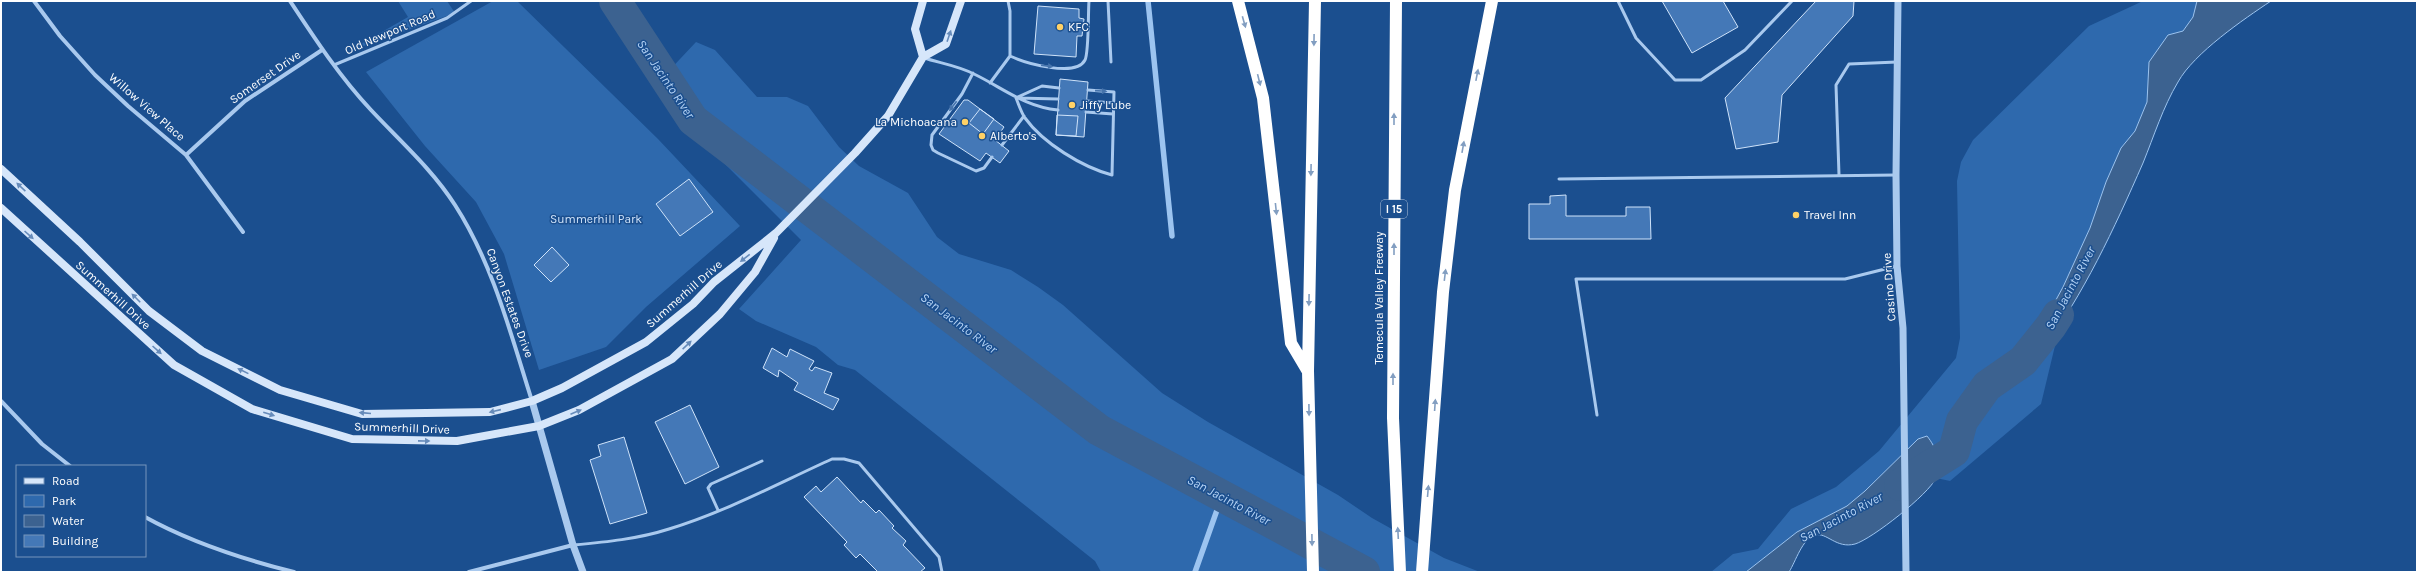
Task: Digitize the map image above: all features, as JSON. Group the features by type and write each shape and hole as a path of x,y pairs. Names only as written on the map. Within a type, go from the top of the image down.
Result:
{"highway":[{"path":"1238,1 1263,98 1291,343 1308,371"},
{"path":"1313,572 1308,371 1315,1"},
{"name":"Temecula Valley Freeway","path":"1396,1 1393,418 1400,572"},
{"path":"1422,572 1444,292 1455,190 1492,1"}],"main road":[{"path":"923,1 915,29 923,57"},
{"name":"Summerhill Drive","path":"1,168 80,242 149,311 202,351 280,390 362,414 490,412 532,401 576,382 646,342 693,304 714,282 776,233 855,153 888,116 923,57 946,44 961,1"},
{"name":"Summerhill Drive","path":"1,208 174,366 252,409 352,439 457,442 540,426 579,410 672,359 720,314 755,272 776,233"}],"street":[{"name":"Willow View Place","path":"34,1 60,36 95,74 133,110 186,155 243,232"},
{"name":"Canyon Estates Drive","path":"290,1 322,50 334,65 370,109 419,158 455,205 486,264 540,426 573,546 583,572"},
{"name":"Casino Drive","path":"1898,1 1896,174 1897,266 1903,328 1906,572"},
{"name":"Somerset Drive","path":"186,155 245,101 322,50"},
{"path":"1,401 42,444 69,465"},
{"path":"146,518 173,532 242,559 294,572"},
{"path":"469,572 573,546"}],"lane":[{"name":"Old Newport Road","path":"334,65 447,18 471,1"},
{"path":"990,83 1010,56 1010,11 1008,1"},
{"path":"1010,56 1028,64 1071,69 1080,66 1086,59 1089,1"},
{"path":"1108,1 1111,62"},
{"path":"1618,1 1636,38 1675,80 1701,80 1739,55 1792,1"},
{"path":"923,57 973,73 1016,98 1042,108 1058,110"},
{"path":"1839,175 1836,85 1849,64 1897,62"},
{"path":"973,73 962,94 932,135 931,145 933,150 938,153 976,171 984,168 992,157"},
{"path":"1016,98 1042,86 1059,88"},
{"path":"1016,98 1024,116 1037,131 1074,159 1094,170 1112,175 1114,92 1088,90"},
{"path":"1016,98 1058,99"},
{"path":"1087,101 1114,103"},
{"path":"1086,112 1113,114"},
{"path":"1002,145 1024,116"},
{"path":"1559,178 1896,174"},
{"path":"1597,415 1576,279 1845,279 1897,266"},
{"path":"573,546 624,540 670,529 718,510 832,459 844,459 859,463 939,557 942,572"},
{"path":"718,510 708,488 711,484 762,461"}],"green space":[{"path":"398,1 447,1 455,13 347,52 408,17"},
{"name":"Summerhill Park","path":"493,1 517,1 658,139 740,226 646,307 606,347 539,370 504,254 476,202 425,146 366,72"},
{"path":"2143,1 2197,1 2193,17 2183,31 2168,35 2149,62 2147,102 2135,131 2121,148 2106,182 2090,228 2063,287 2045,320 2026,345 2041,352 2060,325 2041,404 1950,481 1936,478 1938,458 1927,436 1918,439 1865,491 1847,506 1797,532 1746,572 1711,572 1733,554 1758,549 1791,509 1836,487 1879,451 1956,358 1960,338 1957,181 1961,162 1973,140 2089,26"},
{"path":"696,42 715,50 757,97 787,97 808,106 839,147 859,166 908,193 937,237 959,254 1011,270 1038,287 1063,305 1162,393 1208,422 1338,495 1372,518 1444,558 1480,572 1101,572 1095,561 855,370 838,365 816,347 756,321 739,309 801,240 674,113 663,95 664,76"}],"water":[{"path":"2197,1 2271,1 2220,37 2185,71 2168,101 2132,188 2085,284 2057,330 2041,352 2029,349 2026,345 2045,320 2063,287 2090,228 2106,182 2121,148 2135,131 2147,102 2149,62 2168,35 2183,31 2193,17"},
{"path":"1927,436 1933,445 1937,456 1938,472 1936,478 1912,505 1886,525 1874,534 1855,544 1848,545 1837,543 1819,535 1810,537 1800,551 1789,572 1746,572 1797,532 1847,506 1865,491 1918,439"}],"building":[{"path":"1662,1 1723,1 1738,27 1692,53"},
{"path":"1816,1 1854,1 1853,16 1782,95 1778,142 1736,149 1725,98"},
{"name":"KFC","path":"1038,6 1079,9 1079,18 1084,19 1082,36 1077,36 1076,57 1034,54"},
{"name":"Jiffy Lube","path":"1060,79 1088,82 1084,137 1056,135"},
{"path":"964,100 968,100 1004,127 995,140 1009,151 1000,163 986,153 980,161 939,134"},
{"path":"980,109 994,119 983,134 969,123"},
{"path":"1057,115 1078,116 1076,136 1056,135"},
{"path":"689,179 713,212 680,236 656,204"},
{"path":"1566,195 1566,216 1626,216 1626,207 1650,207 1651,239 1529,239 1529,204 1550,204 1550,196"},
{"path":"552,247 569,265 551,282 534,265"},
{"path":"772,348 787,357 790,349 814,361 809,369 812,371 815,367 832,373 824,393 839,399 833,410 794,390 798,383 779,370 778,377 763,368"},
{"path":"690,405 719,467 685,484 655,422"},
{"path":"624,437 647,513 610,524 590,460 601,456 598,445"},
{"path":"837,477 861,503 863,500 876,513 879,510 894,526 892,528 906,541 903,545 925,568 920,572 878,572 860,554 856,558 844,545 847,542 804,497 816,486 821,492"}],"waterway":[{"name":"San Jacinto River","path":"615,1 693,120 1099,430 1364,572"},
{"path":"1148,1 1172,236"},
{"name":"San Jacinto River","path":"1900,485 1954,451 1962,421 1987,386 2023,361 2058,315"},
{"path":"1195,572 1222,496"}],"place":[{"name":"KFC","path":"1060,27"},
{"name":"Jiffy Lube","path":"1072,105"},
{"name":"La Michoacana","path":"965,122"},
{"name":"Alberto's","path":"982,136"},
{"name":"Travel Inn","path":"1796,215"}]}
